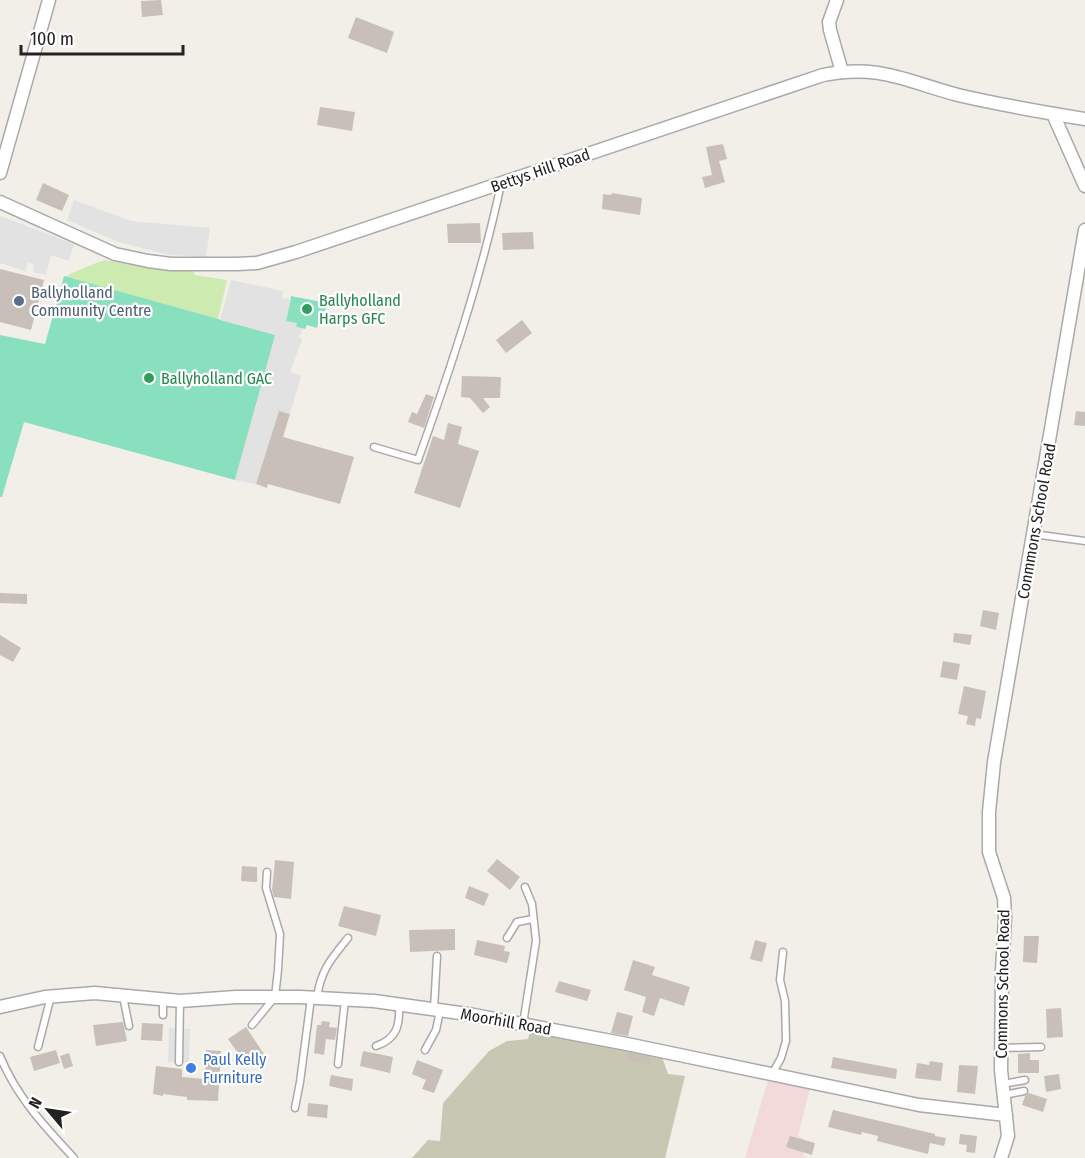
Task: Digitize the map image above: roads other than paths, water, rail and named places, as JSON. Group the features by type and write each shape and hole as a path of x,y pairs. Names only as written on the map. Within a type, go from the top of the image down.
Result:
{"street":[{"path":"0,173 49,0"},
{"path":"837,0 830,22 830,30 842,72"},
{"name":"Bettys Hill Road","path":"0,202 115,254 171,264 257,263 501,184 823,75 868,70 891,74 957,94 1085,119"},
{"path":"1053,114 1085,186"},
{"name":"Conmmons School Road","path":"989,812 994,762 1085,230"},
{"name":"Commons School Road","path":"989,812 989,852 1004,898 1005,918 1001,1048 1008,1136 1001,1158"},
{"name":"Moorhill Road","path":"0,1008 51,996 95,993 180,1001 275,997 399,1005 523,1024 627,1044 919,1105 1006,1115"}],"lane":[{"path":"374,447 418,460 446,383 493,221 501,184"},
{"path":"1033,534 1085,541"},
{"path":"252,1025 275,997 280,934 266,888 267,872"},
{"path":"523,1024 536,941 532,904 525,886"},
{"path":"507,938 517,922 534,919"},
{"path":"295,1108 314,998 328,963 348,938"},
{"path":"772,1074 781,1058 786,1041 785,1001 780,980 783,952"},
{"path":"425,1050 436,1030 437,956"},
{"path":"38,1047 51,996"},
{"path":"123,996 129,1026"},
{"path":"163,999 163,1016"},
{"path":"338,1064 345,1000"},
{"path":"179,1062 180,1001"},
{"path":"376,1046 391,1039 396,1033 400,1019 399,1005"},
{"path":"1001,1048 1041,1047"},
{"path":"0,1056 8,1076 38,1120 74,1158"},
{"path":"1003,1089 1025,1080"},
{"path":"1003,1089 1024,1091"}],"place":[{"name":"Ballyholland Community Centre","path":"19,301"},
{"name":"Ballyholland Harps GFC","path":"307,309"},
{"name":"Ballyholland GAC","path":"149,378"},
{"name":"Paul Kelly Furniture","path":"191,1068"}]}
